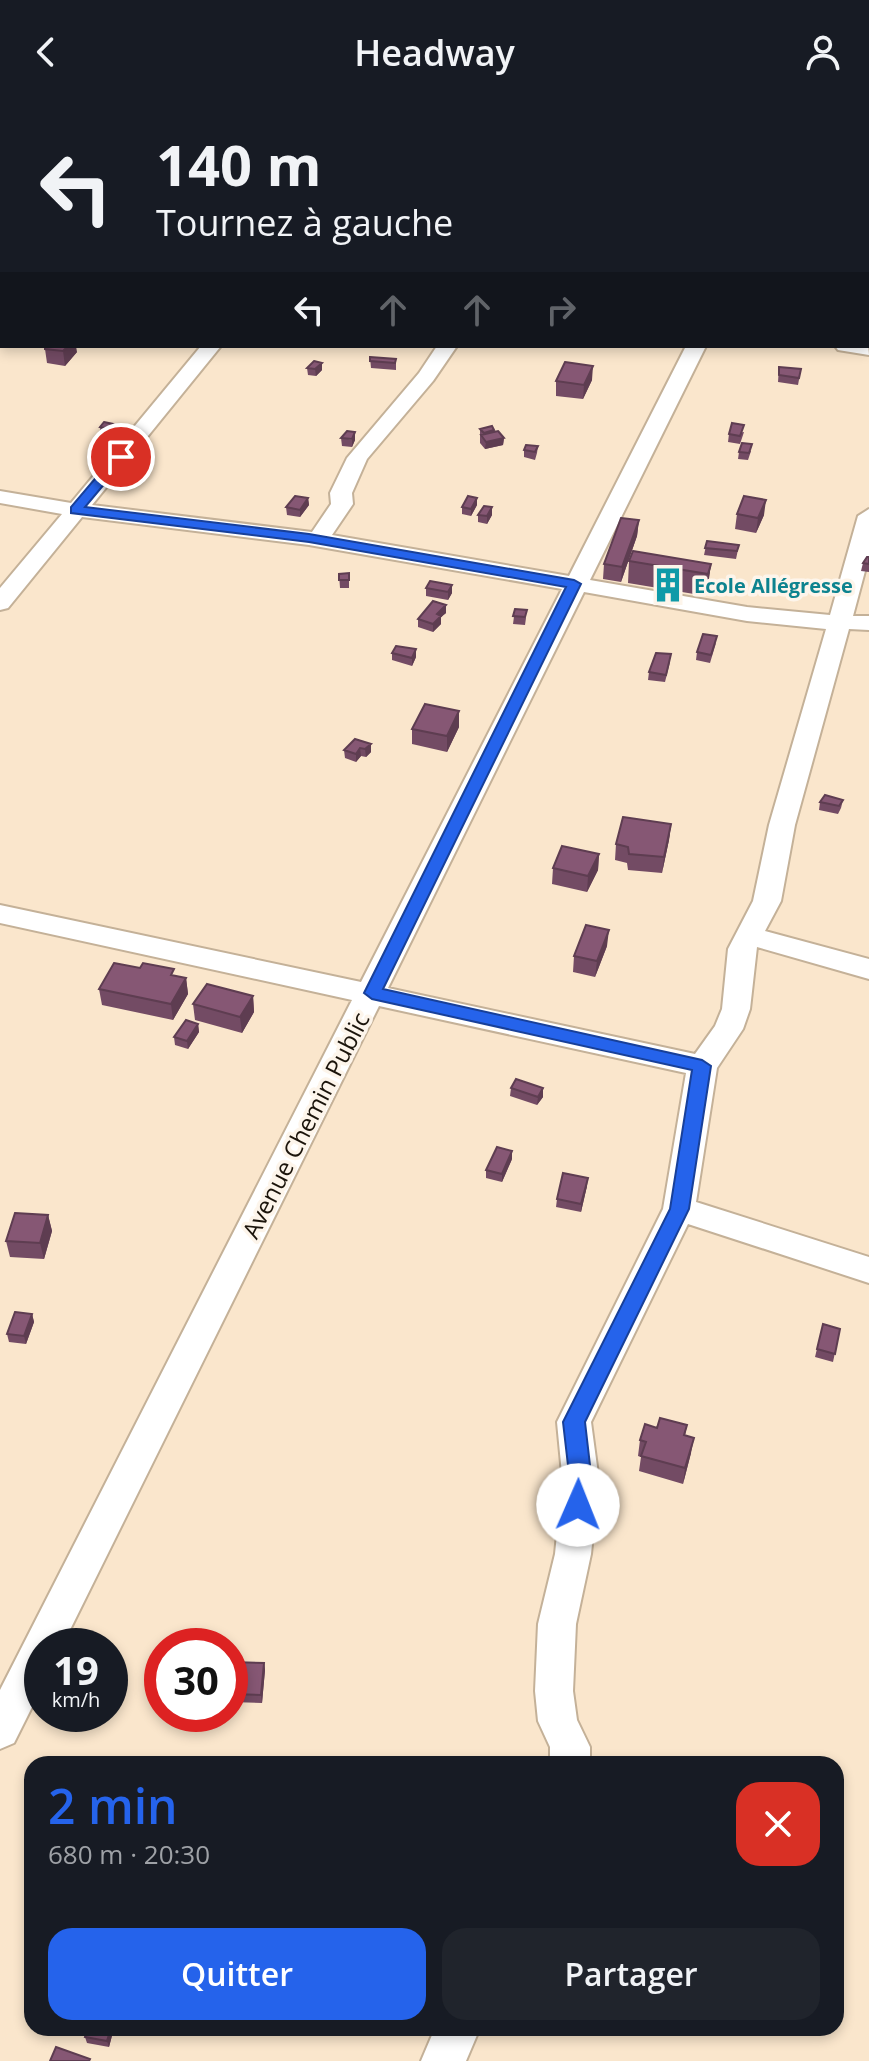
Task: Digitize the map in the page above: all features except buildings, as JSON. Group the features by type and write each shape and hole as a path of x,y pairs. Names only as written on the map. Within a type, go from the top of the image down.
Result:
{"street":[{"path":"0,603 209,348"},
{"path":"318,540 342,504 341,493 357,458 426,377 446,348"},
{"name":"Avenue Chemin Public","path":"51,1628 695,348"},
{"path":"0,497 76,510 318,540 747,614 869,623"},
{"path":"570,1756 570,1747 558,1721 554,1691 557,1624 573,1554 578,1505 580,1474 574,1422 679,1209 702,1066 728,1029 736,1009 739,963 767,901 782,825 869,516"},
{"path":"0,914 702,1066"},
{"path":"749,936 869,969"},
{"path":"679,1209 869,1270"},
{"name":"Avenue Chemin Public","path":"0,1730 24,1682"},
{"path":"443,2061 454,2036"}],"place":[{"name":"Ecole Allégresse","path":"668,585"}],"route":[{"path":"121,457 76,510 309,538 574,584 372,993 702,1066 679,1209 574,1422 580,1474 578,1505"}]}
